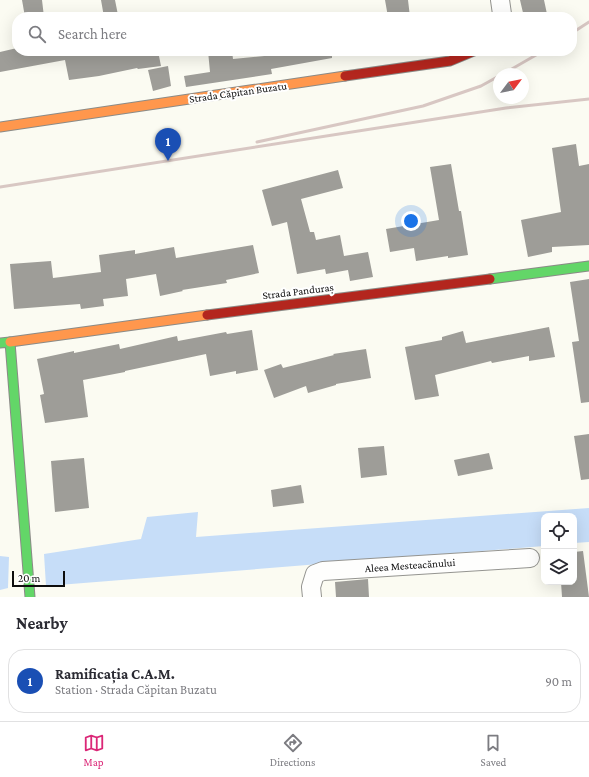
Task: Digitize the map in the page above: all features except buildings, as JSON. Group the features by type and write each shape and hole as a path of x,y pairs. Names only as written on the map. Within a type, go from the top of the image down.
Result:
{"street":[{"name":"Strada Căpitan Buzatu","path":"0,127 450,61 462,56"},
{"name":"Strada Panduraș","path":"0,342 10,342 589,266"},
{"path":"10,342 30,597"},
{"name":"Aleea Mesteacănului","path":"312,597 311,587 315,574 323,571 530,558"}],"water":[{"path":"589,508 589,542 577,543 577,513 541,513 541,546 46,586 44,554 141,539 147,517 198,512 196,537"},
{"path":"0,556 9,557 8,588 0,590"}],"railway":[{"path":"577,30 589,22"},
{"path":"513,68 534,56"},
{"path":"257,142 423,106 481,86 493,79"},
{"path":"0,187 506,108 589,99"}],"traffic: fast":[{"path":"490,279 589,266"},
{"path":"0,343 10,342 30,597"}],"traffic: slow":[{"path":"0,127 345,76"},
{"path":"10,342 207,315"}],"traffic: jam":[{"path":"345,76 450,61 462,56"},
{"path":"207,315 490,279"}],"place":[{"name":"Ramificația C.A.M.","path":"168,161"}]}
